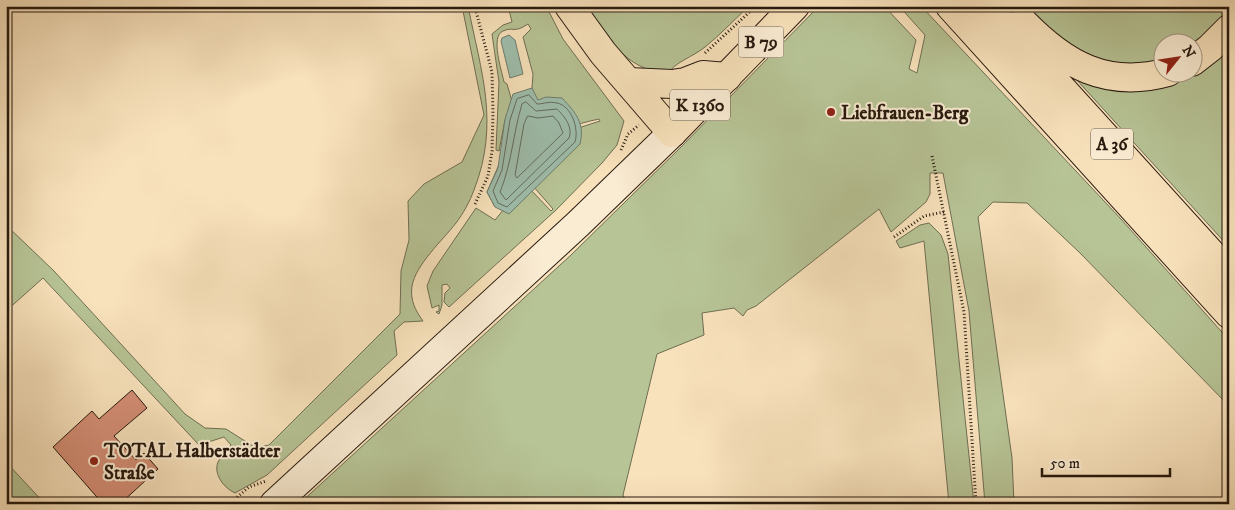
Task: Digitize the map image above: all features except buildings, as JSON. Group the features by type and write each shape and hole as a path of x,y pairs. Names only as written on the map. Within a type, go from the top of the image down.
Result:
{"main road":[{"path":"569,6 581,26 672,133"},
{"name":"B 79","path":"727,77 795,6"},
{"name":"A 36","path":"950,6 1229,314"},
{"path":"991,11 1014,13 1039,39 1067,60 1099,74 1127,78 1152,74"},
{"name":"A 36","path":"991,11 1229,273"},
{"path":"1202,54 1229,28"},
{"path":"628,82 672,84 685,82 703,75 727,77"},
{"name":"K 1360","path":"272,491 578,224 727,77"}],"path":[{"path":"476,204 488,176 492,151 493,113 492,72 476,11 490,6"},
{"path":"697,59 756,6"},
{"path":"618,158 628,134 653,111"},
{"path":"932,156 964,312 976,504"},
{"path":"894,237 924,216 944,212"},
{"path":"229,504 249,487 272,491"}],"shaded area":[{"path":"462,6 468,6 486,98 486,142 482,166 466,207 456,223 424,261 412,286 412,300 415,309 423,321 404,322 394,331 397,355 267,475 235,493 227,488 220,480 217,471 218,462 231,445 224,437 199,445 43,278 6,311 6,225 54,271 185,414 205,428 226,429 256,448 269,445 400,314 401,271 409,240 408,201 424,184 462,162 484,115"},
{"path":"508,6 546,6 563,39 624,121 617,145 602,163 556,210 449,307 444,302 445,293 450,288 447,284 442,285 442,305 439,314 436,312 439,311 439,305 432,308 427,286 433,271 476,208 495,220 513,198 511,193 518,185 530,189 551,211 553,209 533,186 520,181 500,199 495,207 487,192 505,151 511,121 505,120 499,151 496,150 499,82 492,34 503,25 512,22","holes":["528,24 531,29 523,37 533,74 532,88 537,106 535,112 529,116 534,129 536,147 566,129 590,121 599,119 600,121 560,134 537,151 534,162 523,177 534,148 533,129 527,120 515,112 507,84 504,82 497,47 499,34 503,31 519,29"]},
{"path":"585,6 749,6 711,42 679,63 667,75 652,71 628,58 611,41"},
{"path":"819,6 884,6 916,40 909,69 917,73 925,35 899,6 921,6 1120,218 1229,340 1229,406 1080,253 1027,203 993,202 978,217 1012,458 1014,504 985,504 969,311 943,173 930,173 930,194 926,202 891,232 879,209 756,306 747,310 743,316 734,308 702,313 704,335 657,354 623,495 627,504 299,504 571,255 679,149"},
{"path":"1018,6 1229,6 1228,13 1221,26 1202,44 1202,32 1152,32 1152,65 1096,65 1028,17"},
{"path":"1229,42 1229,247 1075,78 1152,79 1152,82 1202,82 1202,65"},
{"path":"929,223 941,235 948,254 974,504 949,504 924,241 900,248 896,241 920,225"},
{"path":"6,462 45,504 6,504"}],"water":[{"path":"509,35 515,40 523,74 510,78 501,41 502,38"},
{"path":"532,88 538,100 546,97 562,98 580,124 580,144 509,214 495,207 487,192 498,168 505,119 513,94"}],"place":[{"name":"Liebfrauen-Berg","path":"831,112"},
{"name":"TOTAL Halberstädter Straße","path":"94,461"}]}
